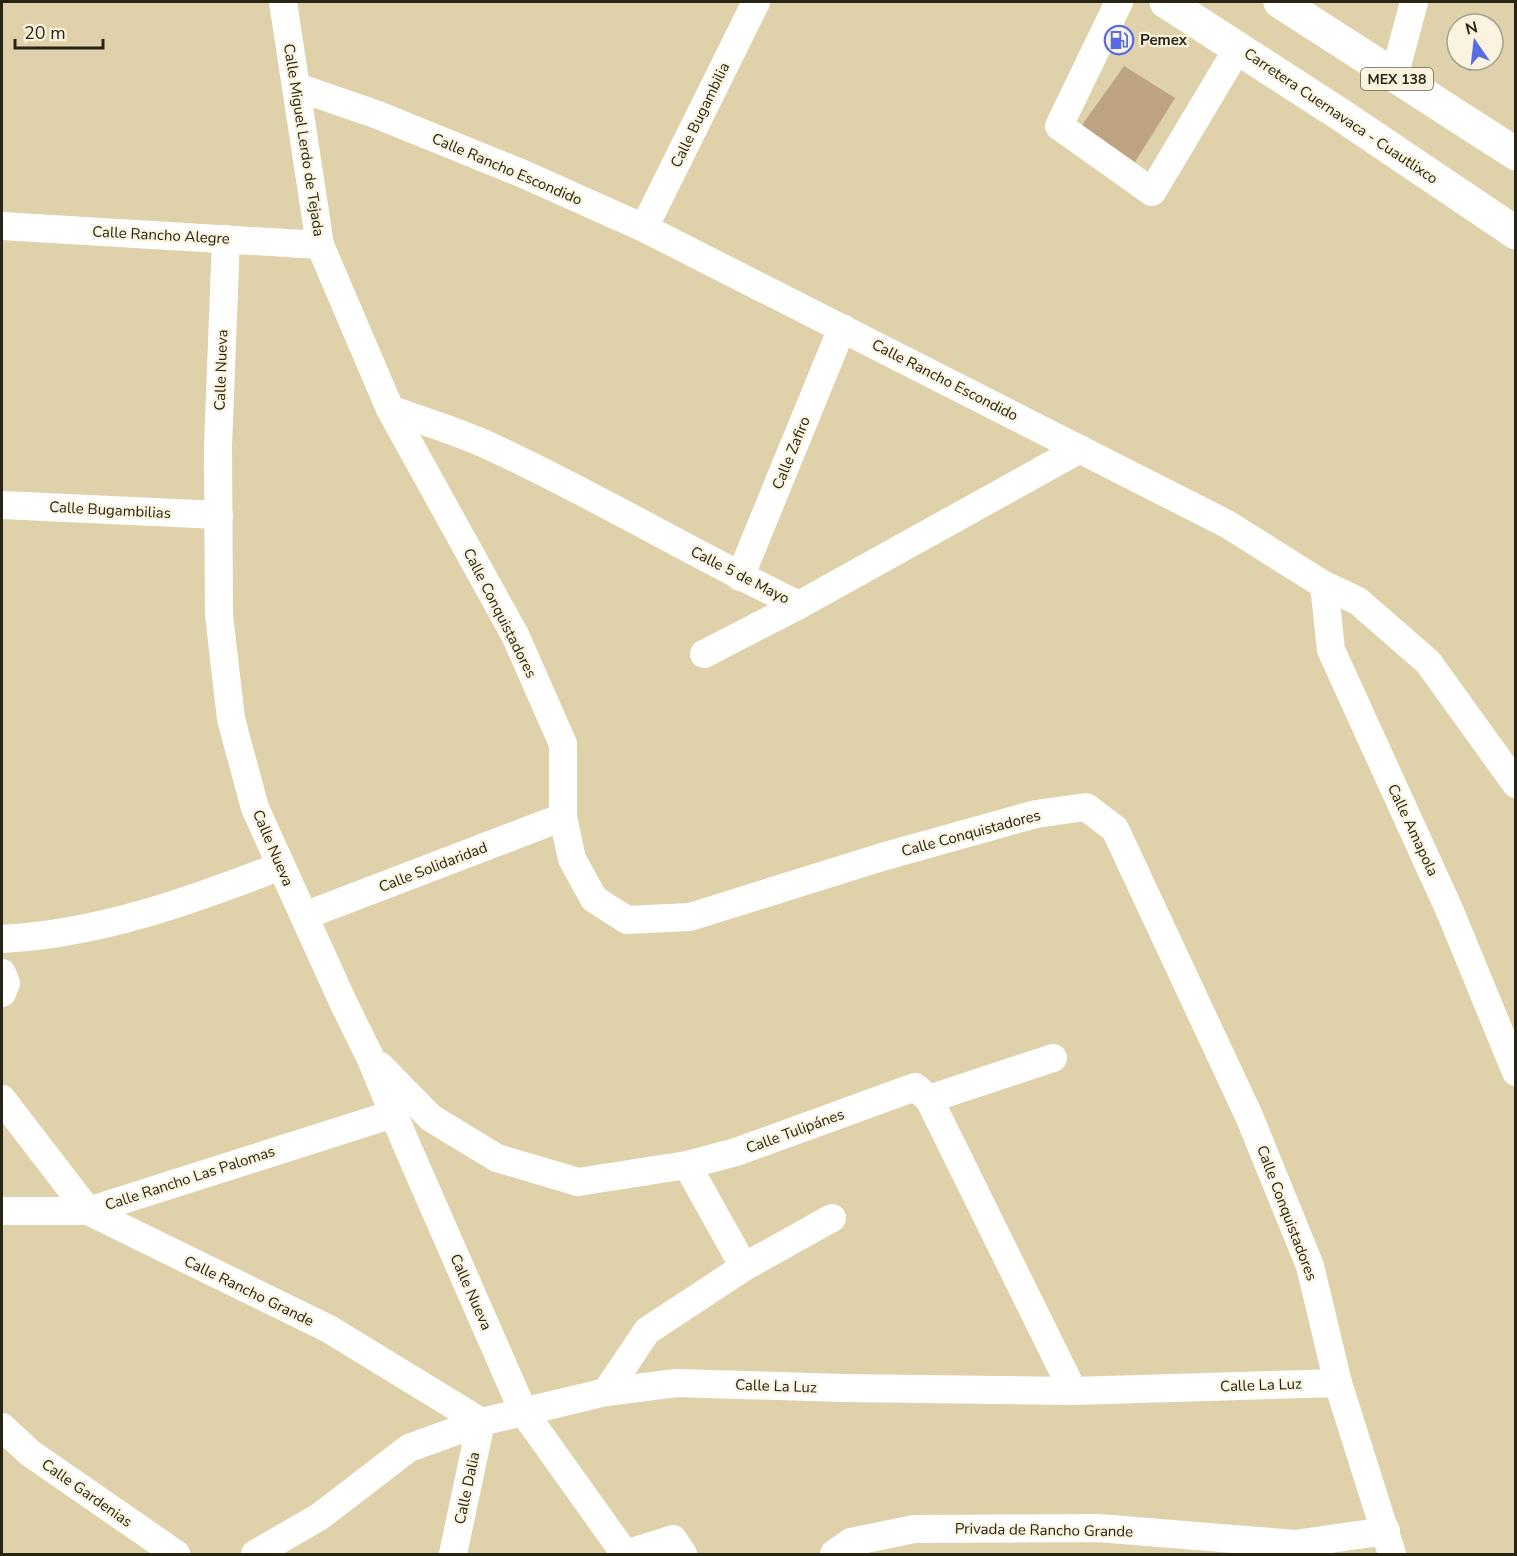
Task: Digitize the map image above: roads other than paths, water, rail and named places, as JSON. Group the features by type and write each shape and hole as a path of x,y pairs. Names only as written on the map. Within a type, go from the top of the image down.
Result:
{"main road":[{"name":"Carretera Cuernavaca - Cuautlixco","path":"1166,2 1515,233"},
{"name":"MEX 138","path":"1280,2 1515,154"}],"street":[{"name":"Calle Miguel Lerdo de Tejada","path":"283,2 320,245 390,409"},
{"name":"Calle Bugambilia","path":"644,228 756,2"},
{"path":"1119,2 1059,126 1152,192 1238,48"},
{"path":"1394,77 1414,2"},
{"name":"Calle Rancho Escondido","path":"297,87 378,115 521,173 644,228 1227,524 1324,585 1358,601 1428,662 1515,784"},
{"name":"Calle Rancho Alegre","path":"2,226 320,245"},
{"name":"Calle Nueva","path":"226,239 218,447 219,615 231,719 255,808 370,1056 523,1412"},
{"name":"Calle Zafiro","path":"740,577 842,328"},
{"name":"Calle 5 de Mayo","path":"390,409 483,444 628,514 740,577 799,605 1080,448"},
{"name":"Calle Conquistadores","path":"390,409 515,636 563,744 563,817 572,859 594,899 627,920 690,917 882,857 1036,814 1086,807 1114,829 1249,1116 1310,1266 1338,1383 1389,1543"},
{"name":"Calle Bugambilias","path":"2,505 219,515"},
{"name":"Calle Amapola","path":"1324,585 1331,650 1449,909 1515,1072"},
{"path":"704,654 799,605"},
{"name":"Calle Solidaridad","path":"304,916 563,817"},
{"path":"2,939 92,928 190,901 281,866"},
{"path":"2,972 6,983 2,993"},
{"name":"Calle Tulipánes","path":"370,1056 431,1118 497,1158 578,1182 687,1165 736,1152 915,1087 929,1099"},
{"path":"1053,1058 929,1099 1073,1391"},
{"name":"Calle Rancho Las Palomas","path":"2,1099 88,1210 393,1114"},
{"path":"687,1165 744,1267"},
{"name":"Calle Rancho Grande","path":"2,1211 88,1210 329,1329 481,1422"},
{"path":"606,1392 647,1331 744,1267 832,1218"},
{"name":"Calle La Luz","path":"255,1554 319,1517 409,1448 481,1422 606,1392 676,1383 1073,1391 1338,1383"},
{"path":"523,1412 624,1554 673,1539 683,1554"},
{"name":"Calle Dalia","path":"453,1554 481,1422"},
{"name":"Calle Gardenias","path":"2,1427 30,1453 176,1554"},
{"name":"Privada de Rancho Grande","path":"834,1554 851,1542 914,1529 1098,1528 1293,1549 1389,1543"}],"place":[{"name":"Pemex","path":"1119,40"}]}
